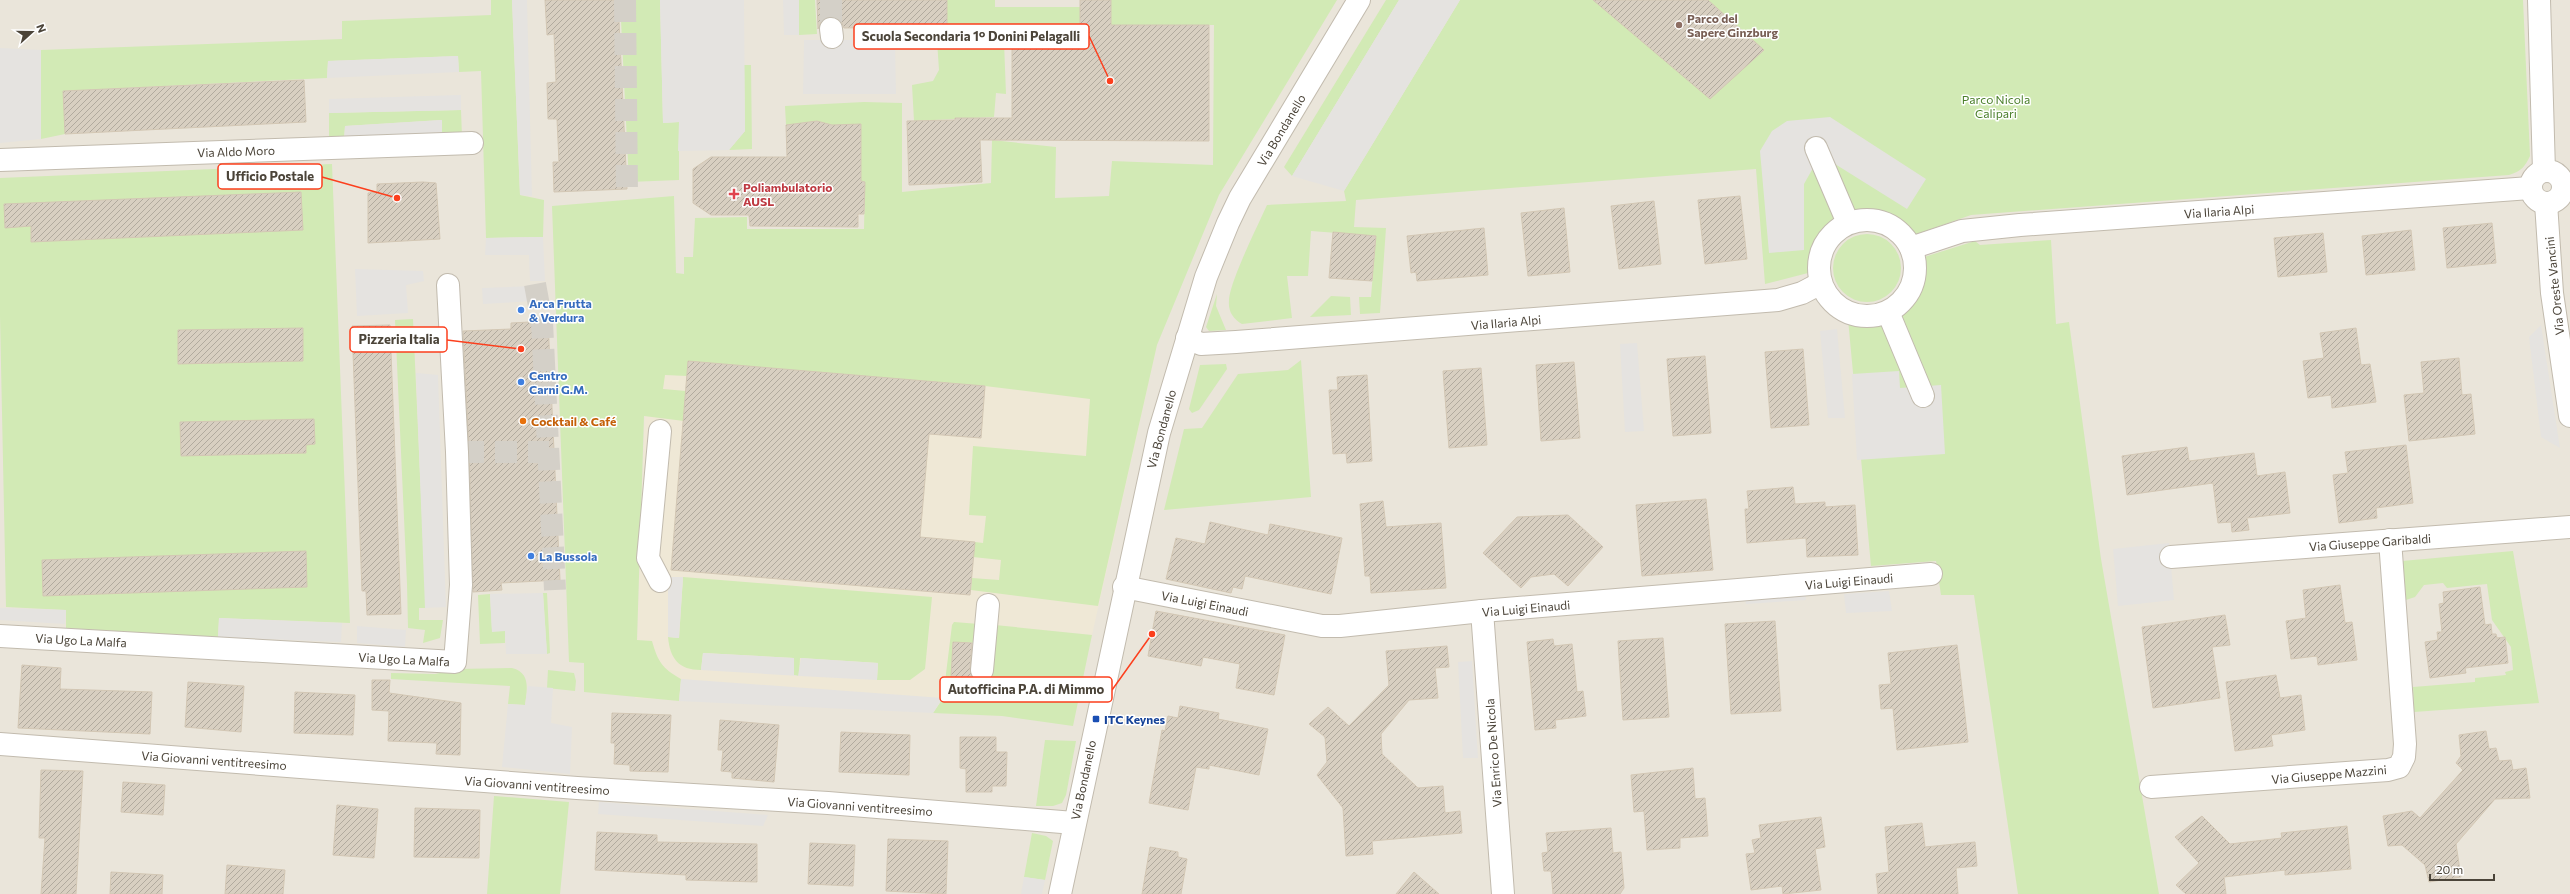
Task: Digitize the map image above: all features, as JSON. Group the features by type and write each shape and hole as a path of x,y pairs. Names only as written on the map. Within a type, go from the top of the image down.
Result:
{"street":[{"name":"Via Bondanello","path":"1060,894 1124,587 1159,433 1206,277 1228,223 1359,0"},
{"path":"2539,0 2544,171"},
{"name":"Via Aldo Moro","path":"0,160 472,143"},
{"path":"1816,148 1848,223"},
{"path":"2544,171 2559,176 2566,186 2556,200 2546,203 2534,197 2530,188 2536,175 2544,171"},
{"name":"Via Ilaria Alpi","path":"1911,248 1962,231 2020,224 2530,188"},
{"name":"Via Oreste Vancini","path":"2546,203 2552,293 2570,416"},
{"path":"1862,219 1877,220 1891,226 1903,235 1911,248 1915,262 1915,278 1909,292 1900,303 1888,312 1868,316 1848,312 1837,305 1828,295 1821,283 1819,266 1823,248 1833,233 1848,223 1862,219"},
{"name":"Via Ilaria Alpi","path":"1187,338 1201,344 1236,342 1778,300 1802,293 1821,283"},
{"name":"Via Ugo La Malfa","path":"0,636 455,662 461,585 457,452 448,285"},
{"path":"1888,312 1924,396"},
{"path":"660,431 648,558 660,581"},
{"name":"Via Giuseppe Garibaldi","path":"2171,557 2570,527"},
{"name":"Via Giuseppe Mazzini","path":"2151,787 2388,770 2399,767 2404,757 2404,744 2390,540"},
{"name":"Via Luigi Einaudi","path":"1124,587 1322,626 1340,626 1482,611 1931,574"},
{"path":"982,670 988,605"},
{"name":"Via Enrico De Nicola","path":"1482,611 1503,894"},
{"name":"Via Giovanni ventitreesimo","path":"0,744 577,788 828,803 1074,823"}],"shaded area":[{"path":"0,0 2570,0 2570,894 0,894"},
{"path":"512,0 527,0 532,196 520,195"},
{"path":"660,0 744,0 745,131 729,150 678,151 679,122 663,123"},
{"path":"783,0 799,0 799,35 784,35"},
{"path":"1399,0 1460,0 1344,191 1292,176"},
{"path":"804,40 895,40 896,94 803,94"},
{"path":"0,48 41,50 41,139 0,143"},
{"path":"458,56 459,72 327,78 328,61"},
{"path":"461,95 461,110 329,113 329,99"},
{"path":"1830,117 1926,179 1907,209 1835,164 1813,168 1804,184 1804,250 1769,253 1760,151 1772,131 1787,121"},
{"path":"442,120 442,137 344,140 345,126"},
{"path":"543,237 545,281 530,281 529,255 485,255 486,238"},
{"path":"355,269 423,271 424,281 406,285 408,313 357,316"},
{"path":"533,286 534,301 483,304 482,288"},
{"path":"648,319 1157,345 1092,635 1012,628 1002,716 635,698"},
{"path":"2541,325 2560,448 2541,437 2529,337"},
{"path":"1837,329 1845,418 1828,418 1820,331"},
{"path":"1637,343 1644,431 1625,432 1620,344"},
{"path":"1899,371 1900,388 1941,385 1945,454 1857,460 1852,374"},
{"path":"416,373 438,375 446,607 425,608"},
{"path":"2169,543 2174,600 2118,606 2113,549"},
{"path":"668,577 683,577 679,638 668,637"},
{"path":"1805,589 1806,600 1746,604 1743,594"},
{"path":"1889,591 1892,611 1846,613 1844,594"},
{"path":"543,593 547,654 506,654 505,631 492,632 490,594"},
{"path":"0,608 66,610 65,624 0,620"},
{"path":"219,618 342,623 341,642 218,637"},
{"path":"357,626 406,630 405,647 357,643"},
{"path":"703,653 794,658 794,675 798,676 701,670"},
{"path":"801,658 878,663 877,680 798,676"},
{"path":"1472,661 1478,758 1463,758 1458,662"},
{"path":"681,679 943,698 933,713 679,701"},
{"path":"528,686 553,688 551,723 572,727 570,774 502,767 508,704 525,705"},
{"path":"599,802 768,815 763,826 598,814"},
{"path":"1024,877 1045,880 1042,894 1021,894"}],"green space":[{"path":"491,0 512,0 520,195 544,200 543,237 486,238 481,71 459,72 458,56 328,61 327,78 64,91 65,134 41,139 41,50 342,39 342,21 491,15"},
{"path":"620,0 660,0 663,123 679,122 679,180 629,182"},
{"path":"799,0 815,0 817,34 799,35"},
{"path":"947,0 995,0 995,7 1080,7 1080,44 1004,42 1006,94 996,93 994,117 914,121 912,85 933,81 939,70 936,26 947,26"},
{"path":"1111,0 1337,0 1219,195 1157,345 1098,606 971,590 972,578 999,580 1001,560 973,557 975,542 983,543 986,516 969,515 973,446 1086,456 1090,399 985,386 688,361 687,376 665,375 663,389 686,391 684,421 644,416 637,640 652,641 656,654 665,668 681,679 679,701 584,692 584,663 569,662 552,206 674,196 676,273 684,274 684,257 693,257 695,218 747,217 747,229 864,229 865,182 861,181 861,125 832,125 817,121 786,125 785,106 864,102 902,103 902,192 991,183 992,140 1056,147 1055,198 1109,196 1112,161 1213,165 1214,25 1111,25"},
{"path":"1386,0 1399,0 1292,176 1284,167"},
{"name":"Parco Nicola Calipari","path":"1460,0 2523,0 2530,156 2522,168 2509,175 1971,215 1914,235 1899,220 1886,213 1874,211 1862,212 1850,215 1838,221 1828,227 1820,236 1813,248 1808,273 1765,284 1756,169 1356,200 1354,227 1386,228 1380,313 1360,314 1359,297 1371,297 1376,236 1311,231 1308,276 1287,276 1292,318 1242,324 1239,322 1229,308 1230,293 1245,254 1267,205 1346,201 1344,191"},
{"path":"744,65 751,65 752,149 729,150 745,131"},
{"path":"461,110 462,137 442,137 441,120 345,126 344,140 329,139 329,113"},
{"path":"332,164 350,623 219,618 218,637 66,628 66,610 6,607 0,316 0,178"},
{"path":"1867,234 1880,237 1891,244 1898,255 1901,268 1898,281 1891,292 1880,299 1867,302 1854,299 1843,292 1836,281 1833,268 1836,255 1843,244 1854,237"},
{"path":"2051,240 2056,324 2069,322 2101,559 2159,894 2018,894 1974,595 1941,595 1936,561 1871,566 1848,319 1863,322 1878,321 1892,317 1904,310 1913,300 1920,288 1922,274 1921,258 1975,241 1980,245"},
{"path":"1217,294 1216,306 1226,330 1209,331 1206,327"},
{"path":"1331,296 1350,297 1351,315 1310,317"},
{"path":"413,319 425,584 425,608 419,608 419,620 443,620 440,638 423,643 425,630 408,628 395,320"},
{"path":"1301,360 1311,497 1164,510 1184,429 1202,428 1238,374 1288,370"},
{"path":"1226,364 1227,369 1199,410 1192,413 1189,409 1200,365"},
{"path":"2513,551 2539,703 2414,712 2413,687 2475,682 2475,678 2506,675 2505,672 2513,670 2511,647 2492,620 2487,584 2447,588 2443,583 2424,585 2415,597 2406,600 2402,561"},
{"path":"683,577 932,597 925,669 910,680 877,680 878,663 800,658 799,676 794,675 794,658 703,653 701,670 687,668 677,662 671,651 668,637 679,638"},
{"path":"543,593 547,593 550,653 547,654"},
{"path":"490,594 492,631 505,631 505,643 480,644 478,595"},
{"path":"954,622 979,624 977,643 953,642 950,694 973,696 975,675 995,625 1092,635 1073,726 1002,716 933,713 943,698 952,625"},
{"path":"512,668 518,670 525,678 527,688 525,705 508,704 510,686 391,679 391,673 435,674 457,669"},
{"path":"548,670 574,673 576,681 575,691 547,688"},
{"path":"1045,740 1076,741 1066,795 1062,803 1053,806 1036,806"},
{"path":"494,796 569,802 560,894 487,894"},
{"path":"1032,833 1046,836 1053,841 1045,880 1024,877"}],"building":[{"path":"545,0 618,0 627,189 554,192 553,162 559,162 557,119 548,119 547,83 556,82 554,34 547,35"},
{"path":"817,0 947,0 947,26 844,28 841,21 830,17 823,19 818,29"},
{"path":"1080,0 1111,0 1111,25 1209,25 1209,141 980,140 982,182 909,185 907,121 955,120 955,118 1012,118 1012,44 1080,44"},
{"name":"Parco del Sapere Ginzburg","path":"1593,0 1708,0 1764,50 1710,99"},
{"path":"304,80 306,122 65,134 63,91"},
{"path":"817,121 832,125 861,124 861,181 865,182 864,214 858,214 858,227 750,226 749,215 711,215 693,203 693,169 711,157 787,157 786,125"},
{"path":"423,182 436,183 440,239 368,243 368,193 377,192 377,184"},
{"path":"301,192 303,230 31,242 31,226 5,228 4,204"},
{"path":"1740,196 1747,259 1705,264 1698,200"},
{"path":"1654,201 1661,264 1619,269 1611,206"},
{"path":"1564,208 1570,272 1528,276 1521,213"},
{"path":"2492,223 2496,263 2447,268 2443,228"},
{"path":"1484,228 1488,275 1417,281 1416,272 1411,273 1407,236"},
{"path":"2411,230 2415,270 2366,275 2362,236"},
{"path":"1333,232 1376,236 1372,281 1329,278"},
{"path":"2323,233 2327,272 2278,277 2274,238"},
{"path":"548,321 560,580 501,583 502,590 473,592 469,451 463,331 511,329 511,323"},
{"path":"390,325 401,614 367,615 366,591 362,591 352,326"},
{"path":"303,328 303,361 178,364 178,330"},
{"path":"2356,328 2361,365 2370,364 2376,402 2332,408 2331,395 2308,398 2303,361 2324,358 2320,333"},
{"path":"1803,349 1809,425 1771,428 1765,352"},
{"path":"1705,356 1711,433 1673,436 1667,359"},
{"path":"2459,358 2462,395 2471,394 2475,434 2409,441 2404,395 2424,393 2421,362"},
{"path":"688,361 985,386 981,438 929,434 920,537 975,542 970,595 671,570"},
{"path":"1574,362 1580,438 1541,441 1536,365"},
{"path":"1481,368 1487,445 1449,448 1443,371"},
{"path":"1367,375 1372,461 1347,463 1346,453 1333,454 1329,390 1338,390 1337,377"},
{"path":"314,419 315,444 306,445 306,453 181,456 180,422"},
{"path":"2406,445 2413,503 2376,508 2377,518 2339,523 2333,475 2348,473 2345,452"},
{"path":"2187,447 2189,461 2254,453 2257,476 2285,472 2290,513 2247,518 2249,530 2232,532 2231,522 2218,523 2213,483 2127,495 2122,456"},
{"path":"1793,487 1795,504 1825,502 1825,507 1855,505 1858,555 1807,557 1806,538 1747,543 1745,509 1749,509 1747,491"},
{"path":"1706,499 1713,570 1642,576 1636,505"},
{"path":"1383,501 1386,527 1441,523 1446,588 1371,593 1370,576 1365,576 1360,504"},
{"path":"1568,515 1603,547 1568,586 1554,574 1531,577 1521,588 1483,553 1517,517"},
{"path":"1210,522 1268,535 1270,524 1342,538 1331,594 1245,576 1242,589 1233,587 1231,593 1166,579 1176,538 1205,544"},
{"path":"306,551 307,587 43,596 42,560"},
{"path":"2340,585 2345,623 2352,622 2357,660 2318,665 2317,656 2291,659 2286,621 2306,618 2303,590"},
{"path":"2480,587 2485,625 2491,624 2492,634 2496,634 2497,638 2505,637 2508,663 2465,668 2466,673 2430,678 2425,642 2438,640 2437,632 2442,632 2439,604 2444,603 2443,592"},
{"path":"1156,611 1285,635 1274,695 1236,688 1240,664 1203,657 1201,666 1148,656"},
{"path":"2225,615 2230,645 2212,647 2220,698 2153,708 2142,627"},
{"path":"1775,621 1781,711 1731,714 1725,624"},
{"path":"1663,638 1669,717 1623,720 1618,641"},
{"path":"1553,639 1554,646 1572,644 1577,692 1583,691 1586,716 1555,720 1556,728 1535,730 1527,642"},
{"path":"953,642 972,643 970,669 974,680 973,696 950,694"},
{"path":"1957,645 1968,742 1897,750 1893,708 1881,709 1879,685 1891,684 1888,653"},
{"path":"1447,646 1449,667 1435,668 1438,698 1409,700 1381,734 1382,754 1418,788 1443,786 1445,813 1460,811 1462,833 1372,841 1373,854 1346,856 1343,808 1317,775 1327,762 1325,737 1309,724 1328,707 1349,726 1389,685 1386,651"},
{"path":"22,665 61,668 60,689 152,692 150,734 18,728"},
{"path":"2276,675 2280,698 2301,695 2305,730 2271,735 2273,746 2235,751 2226,682"},
{"path":"372,680 390,680 389,693 461,703 460,755 436,754 437,743 388,741 389,711 372,710"},
{"path":"188,682 244,686 241,732 185,727"},
{"path":"295,692 355,695 353,735 294,733"},
{"path":"1180,706 1219,713 1218,719 1268,729 1259,775 1209,765 1209,769 1196,767 1188,810 1149,803 1162,730 1165,731 1168,716 1178,718"},
{"path":"612,713 671,715 668,772 630,771 630,765 614,764 615,743 611,743"},
{"path":"720,720 779,725 774,782 732,778 732,772 721,771 723,750 718,750"},
{"path":"2486,731 2489,749 2496,748 2499,761 2511,760 2513,770 2526,768 2530,798 2495,799 2456,844 2461,877 2429,882 2425,865 2402,845 2388,846 2383,816 2412,811 2420,818 2463,770 2456,763 2461,756 2459,735"},
{"path":"841,732 910,735 909,775 839,772"},
{"path":"960,737 996,737 996,752 1007,752 1006,786 992,786 992,792 966,792 966,769 960,768"},
{"path":"1693,768 1695,799 1705,798 1708,836 1680,838 1680,848 1647,850 1644,811 1634,812 1631,775"},
{"path":"41,770 83,771 76,894 41,894 45,838 39,838"},
{"path":"123,782 165,785 163,815 121,812"},
{"path":"337,805 378,809 374,858 333,855"},
{"path":"415,808 480,810 479,858 414,857"},
{"path":"2202,816 2230,844 2282,838 2281,833 2347,826 2351,869 2285,875 2285,870 2224,877 2226,894 2186,894 2176,885 2199,863 2175,837"},
{"path":"1821,817 1825,847 1815,849 1821,890 1783,894 1782,886 1751,890 1746,854 1755,853 1752,840 1761,838 1759,825"},
{"path":"1922,823 1925,847 1975,842 1977,866 1956,868 1958,894 1878,894 1876,874 1889,872 1885,827"},
{"path":"1611,828 1613,853 1621,852 1624,888 1620,894 1553,894 1551,871 1544,871 1542,853 1548,852 1546,833"},
{"path":"597,832 657,835 657,842 757,844 757,882 686,880 686,875 595,870"},
{"path":"888,839 948,841 946,894 886,891"},
{"path":"810,843 855,845 853,886 808,884"},
{"path":"1150,847 1178,852 1178,857 1187,859 1181,894 1142,894"},
{"path":"227,865 285,870 283,894 225,894"},
{"path":"111,872 163,875 162,894 110,894"},
{"path":"1414,872 1439,894 1396,894"}],"tunnel":[{"path":"625,0 627,194"},
{"path":"831,0 831,29"},
{"path":"535,284 542,322 555,590"},
{"path":"462,452 549,452"}],"place":[{"name":"Parco del Sapere Ginzburg","path":"1679,25"},
{"name":"Scuola Secondaria 1° Donini Pelagalli","path":"1110,81"},
{"name":"Poliambulatorio AUSL","path":"734,194"},
{"name":"Ufficio Postale","path":"397,198"},
{"name":"Arca Frutta & Verdura","path":"521,310"},
{"name":"Pizzeria Italia","path":"521,349"},
{"name":"Centro Carni G.M.","path":"521,382"},
{"name":"Cocktail & Café","path":"523,421"},
{"name":"La Bussola","path":"531,556"},
{"name":"Autofficina P.A. di Mimmo","path":"1152,634"},
{"name":"ITC Keynes","path":"1096,719"}]}
